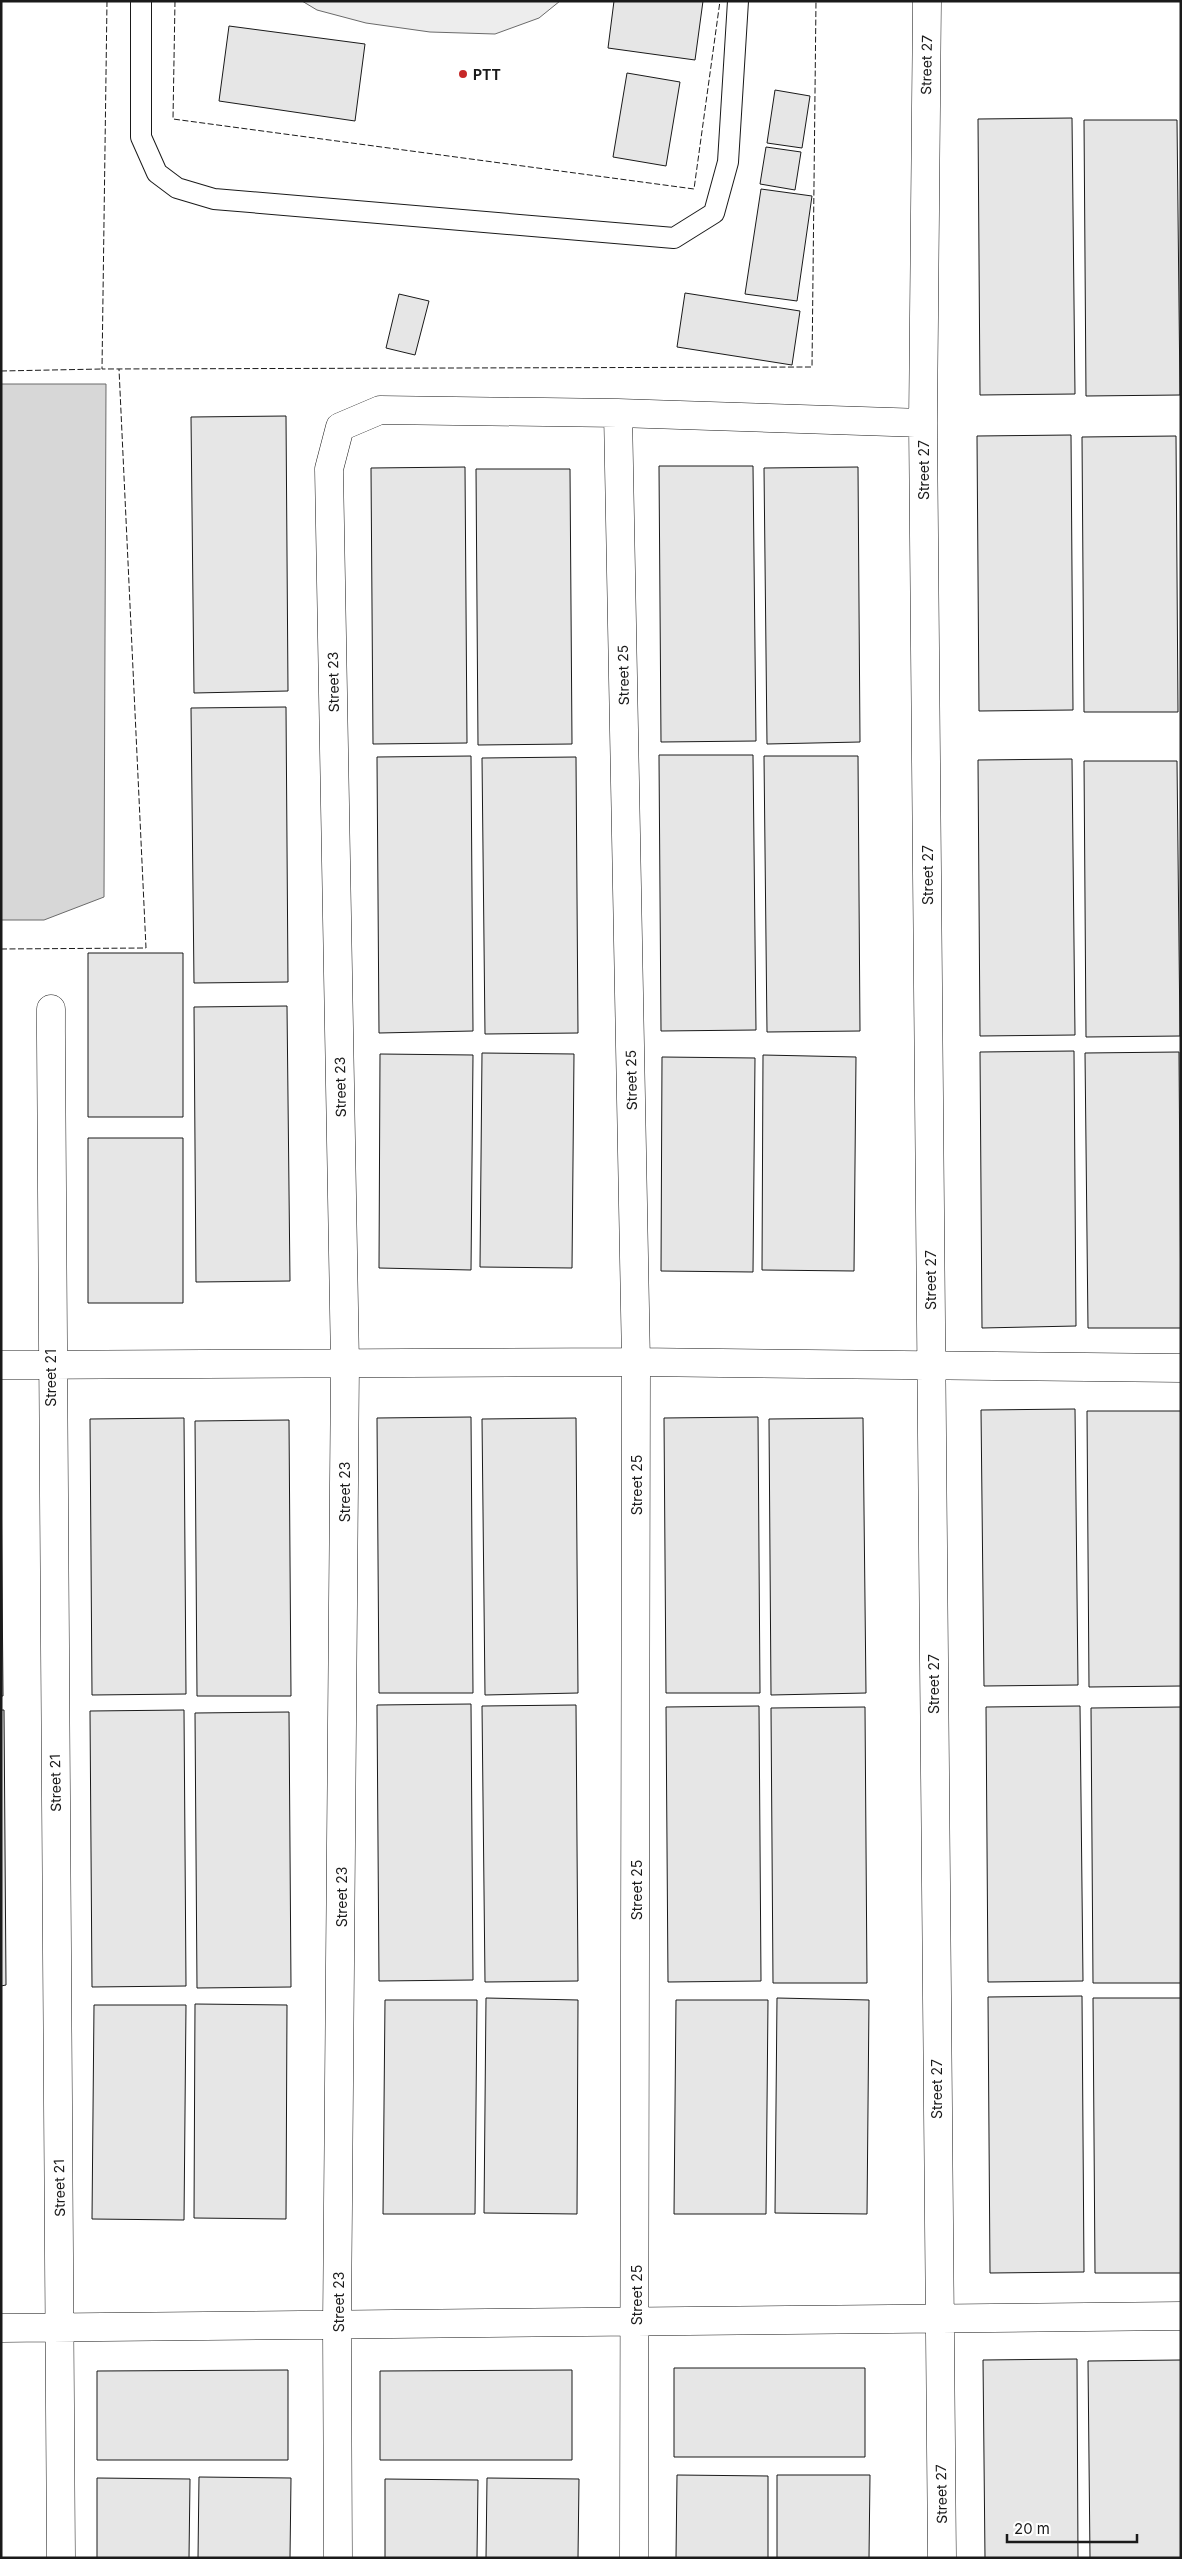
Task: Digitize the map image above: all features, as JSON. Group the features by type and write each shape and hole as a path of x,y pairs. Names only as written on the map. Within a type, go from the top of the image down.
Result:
{"street":[{"name":"Street 27","path":"927,1 923,423 938,2319 942,2558"},
{"name":"Street 23","path":"338,2558 337,2325 345,1364 329,469 340,428 380,410 618,413"},
{"path":"618,413 923,423"},
{"name":"Street 25","path":"618,413 636,1362 636,2322 634,2558"},
{"name":"Street 21","path":"50,1009 50,1365 61,2328 61,2558"},
{"path":"1,1366 636,1362 1181,1368"},
{"path":"1,2328 1181,2316"}],"lane":[{"path":"141,1 141,137 157,173 177,188 214,198 674,238 714,213 721,188 728,162 738,1"}],"shaded area":[{"path":"302,1 560,1 539,18 495,34 430,32 366,23 317,10"},
{"path":"1,384 106,384 104,897 44,920 1,920"}],"building":[{"path":"614,1 703,1 695,60 608,48"},
{"path":"229,26 365,44 355,121 219,101"},
{"path":"627,73 680,82 666,166 613,157"},
{"path":"775,90 810,96 802,148 767,143"},
{"path":"1072,118 1075,394 980,395 978,119"},
{"path":"1084,120 1177,120 1180,395 1086,396"},
{"path":"766,147 801,152 795,190 760,184"},
{"path":"761,189 812,196 797,301 745,294"},
{"path":"685,293 800,311 792,365 677,347"},
{"path":"399,294 429,301 415,355 386,348"},
{"path":"286,416 288,691 194,693 191,417"},
{"path":"1071,435 1073,710 979,711 977,436"},
{"path":"1176,436 1178,712 1084,712 1082,437"},
{"path":"659,466 753,466 756,741 661,742"},
{"path":"465,467 467,743 373,744 371,468"},
{"path":"858,467 860,742 767,744 764,468"},
{"path":"476,469 570,469 572,744 478,745"},
{"path":"286,707 288,982 194,983 191,708"},
{"path":"659,755 753,755 756,1030 661,1031"},
{"path":"471,756 473,1031 379,1033 377,757"},
{"path":"764,756 858,756 860,1031 767,1032"},
{"path":"576,757 578,1033 485,1034 482,758"},
{"path":"1072,759 1075,1035 980,1036 978,760"},
{"path":"1084,761 1177,761 1180,1036 1086,1037"},
{"path":"88,953 183,953 183,1117 88,1117"},
{"path":"287,1006 290,1281 196,1282 194,1007"},
{"path":"1074,1051 1076,1326 982,1328 980,1052"},
{"path":"1179,1052 1181,1328 1088,1328 1085,1053"},
{"path":"482,1053 574,1054 572,1268 480,1267"},
{"path":"380,1054 473,1055 471,1270 379,1268"},
{"path":"763,1055 856,1057 854,1271 762,1270"},
{"path":"662,1057 755,1058 753,1272 661,1271"},
{"path":"88,1138 183,1138 183,1303 88,1303"},
{"path":"1075,1409 1078,1685 984,1686 981,1410"},
{"path":"1087,1411 1181,1411 1181,1686 1089,1687"},
{"path":"471,1417 473,1693 379,1693 377,1418"},
{"path":"758,1417 760,1693 666,1693 664,1418"},
{"path":"184,1418 186,1694 92,1695 90,1419"},
{"path":"576,1418 578,1693 485,1695 482,1419"},
{"path":"863,1418 866,1693 771,1695 769,1419"},
{"path":"289,1420 291,1696 197,1696 195,1421"},
{"path":"1,1458 3,1696 1,1696"},
{"path":"471,1704 473,1980 379,1981 377,1705"},
{"path":"576,1705 578,1981 485,1982 482,1706"},
{"path":"759,1706 761,1981 668,1982 666,1707"},
{"path":"1080,1706 1083,1981 988,1982 986,1707"},
{"path":"865,1707 867,1983 773,1983 771,1708"},
{"path":"1181,1707 1181,1983 1093,1983 1091,1708"},
{"path":"1,1710 4,1710 6,1985 1,1986"},
{"path":"184,1710 186,1986 92,1987 90,1711"},
{"path":"289,1712 291,1987 197,1988 195,1713"},
{"path":"1082,1996 1084,2272 990,2273 988,1997"},
{"path":"486,1998 578,2000 577,2214 484,2213"},
{"path":"777,1998 869,2000 867,2214 775,2213"},
{"path":"1093,1998 1181,1998 1181,2273 1095,2273"},
{"path":"385,2000 477,2000 475,2214 383,2214"},
{"path":"676,2000 768,2000 766,2214 674,2214"},
{"path":"195,2004 287,2005 286,2219 194,2218"},
{"path":"94,2005 186,2005 184,2220 92,2219"},
{"path":"1077,2359 1078,2558 985,2558 983,2360"},
{"path":"1181,2360 1181,2558 1090,2558 1088,2361"},
{"path":"674,2368 865,2368 865,2457 674,2457"},
{"path":"288,2370 288,2460 97,2460 97,2371"},
{"path":"572,2370 572,2460 380,2460 380,2371"},
{"path":"677,2475 768,2476 768,2558 676,2558"},
{"path":"777,2475 870,2475 869,2558 777,2558"},
{"path":"199,2477 291,2478 290,2558 198,2558"},
{"path":"97,2478 190,2479 189,2558 97,2558"},
{"path":"487,2478 579,2479 578,2558 486,2558"},
{"path":"385,2479 478,2480 477,2558 385,2558"}],"fence":[{"path":"107,1 102,369 812,367 816,1"},
{"path":"175,1 173,119 694,189 720,1"},
{"path":"1,371 102,369"},
{"path":"1,949 146,948 119,369"}],"place":[{"name":"PTT","path":"463,74"}]}
